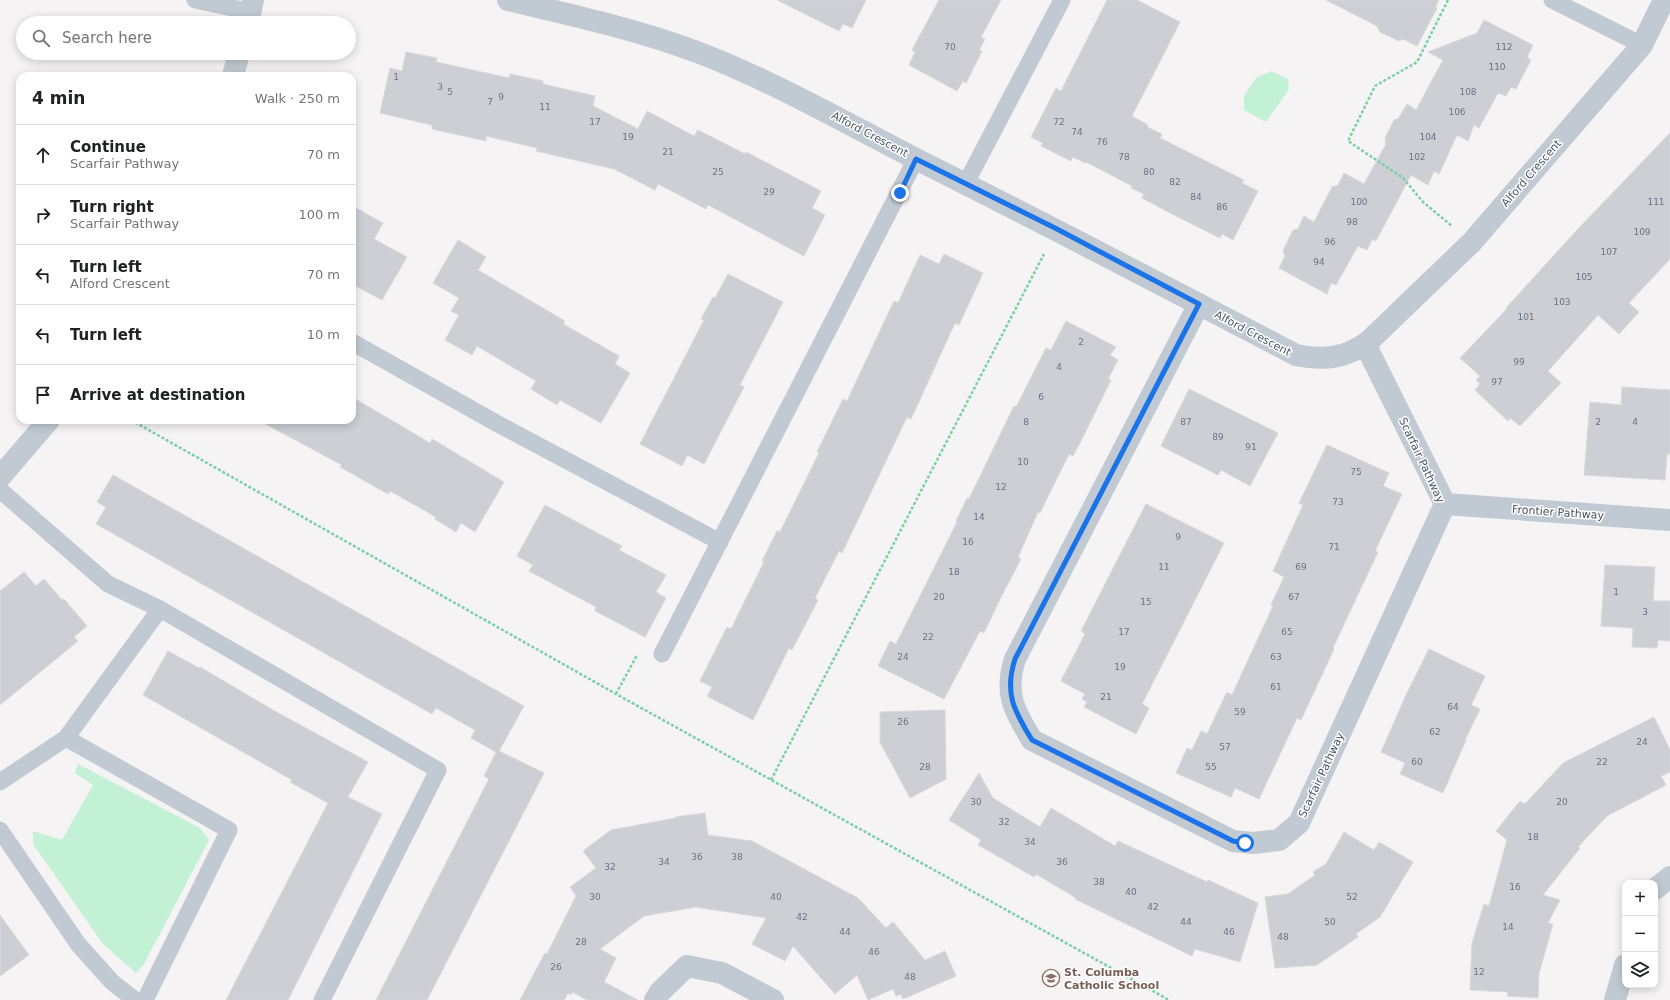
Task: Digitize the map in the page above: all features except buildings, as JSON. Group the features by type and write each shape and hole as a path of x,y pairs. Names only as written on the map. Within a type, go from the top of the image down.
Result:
{"street":[{"name":"Alford Crescent","path":"508,0 623,27 697,52 788,91 916,159 1055,228 1296,355 1310,358 1330,359 1358,350 1366,344 1472,242 1642,45 1664,0"},
{"path":"234,72 237,60"},
{"name":"Scarfair Pathway","path":"1199,304 1015,659 1011,671 1010,688 1013,705 1018,717 1032,740 1233,841 1252,843 1279,840 1299,823 1445,504 1366,344"},
{"path":"0,477 46,424"},
{"name":"Frontier Pathway","path":"1445,504 1670,520"},
{"path":"1658,887 1670,877"},
{"path":"655,1000 660,992 687,966 722,973 774,1000"},
{"path":"1615,1000 1622,975"}],"lane":[{"path":"195,0 251,12"},
{"path":"966,183 1062,0"},
{"path":"1552,0 1642,45"},
{"path":"662,654 916,159"},
{"path":"356,344 498,424 720,542"},
{"path":"0,490 108,584 160,609 438,770 322,1000"},
{"path":"0,782 66,738 160,609"},
{"path":"66,738 228,830 145,1000"},
{"path":"0,830 78,944 112,982 134,1000"}],"path":[{"path":"1448,0 1417,62 1375,86 1348,141 1404,178 1423,202 1472,242"},
{"path":"771,780 1036,272 1055,228"},
{"path":"138,424 616,694 1169,1000"},
{"path":"616,694 636,657 662,654"}],"green space":[{"path":"1271,71 1288,79 1289,89 1266,122 1244,110 1244,96 1256,78"},
{"path":"78,764 200,828 209,840 144,964 136,973 103,944 33,844 33,831 62,840 93,785 75,773"}],"place":[{"name":"St. Columba Catholic School","path":"1051,978"}],"route":[{"path":"900,193 916,159 1055,228 1199,304 1015,659 1011,671 1010,688 1013,705 1018,717 1032,740 1233,841 1245,843"}]}
